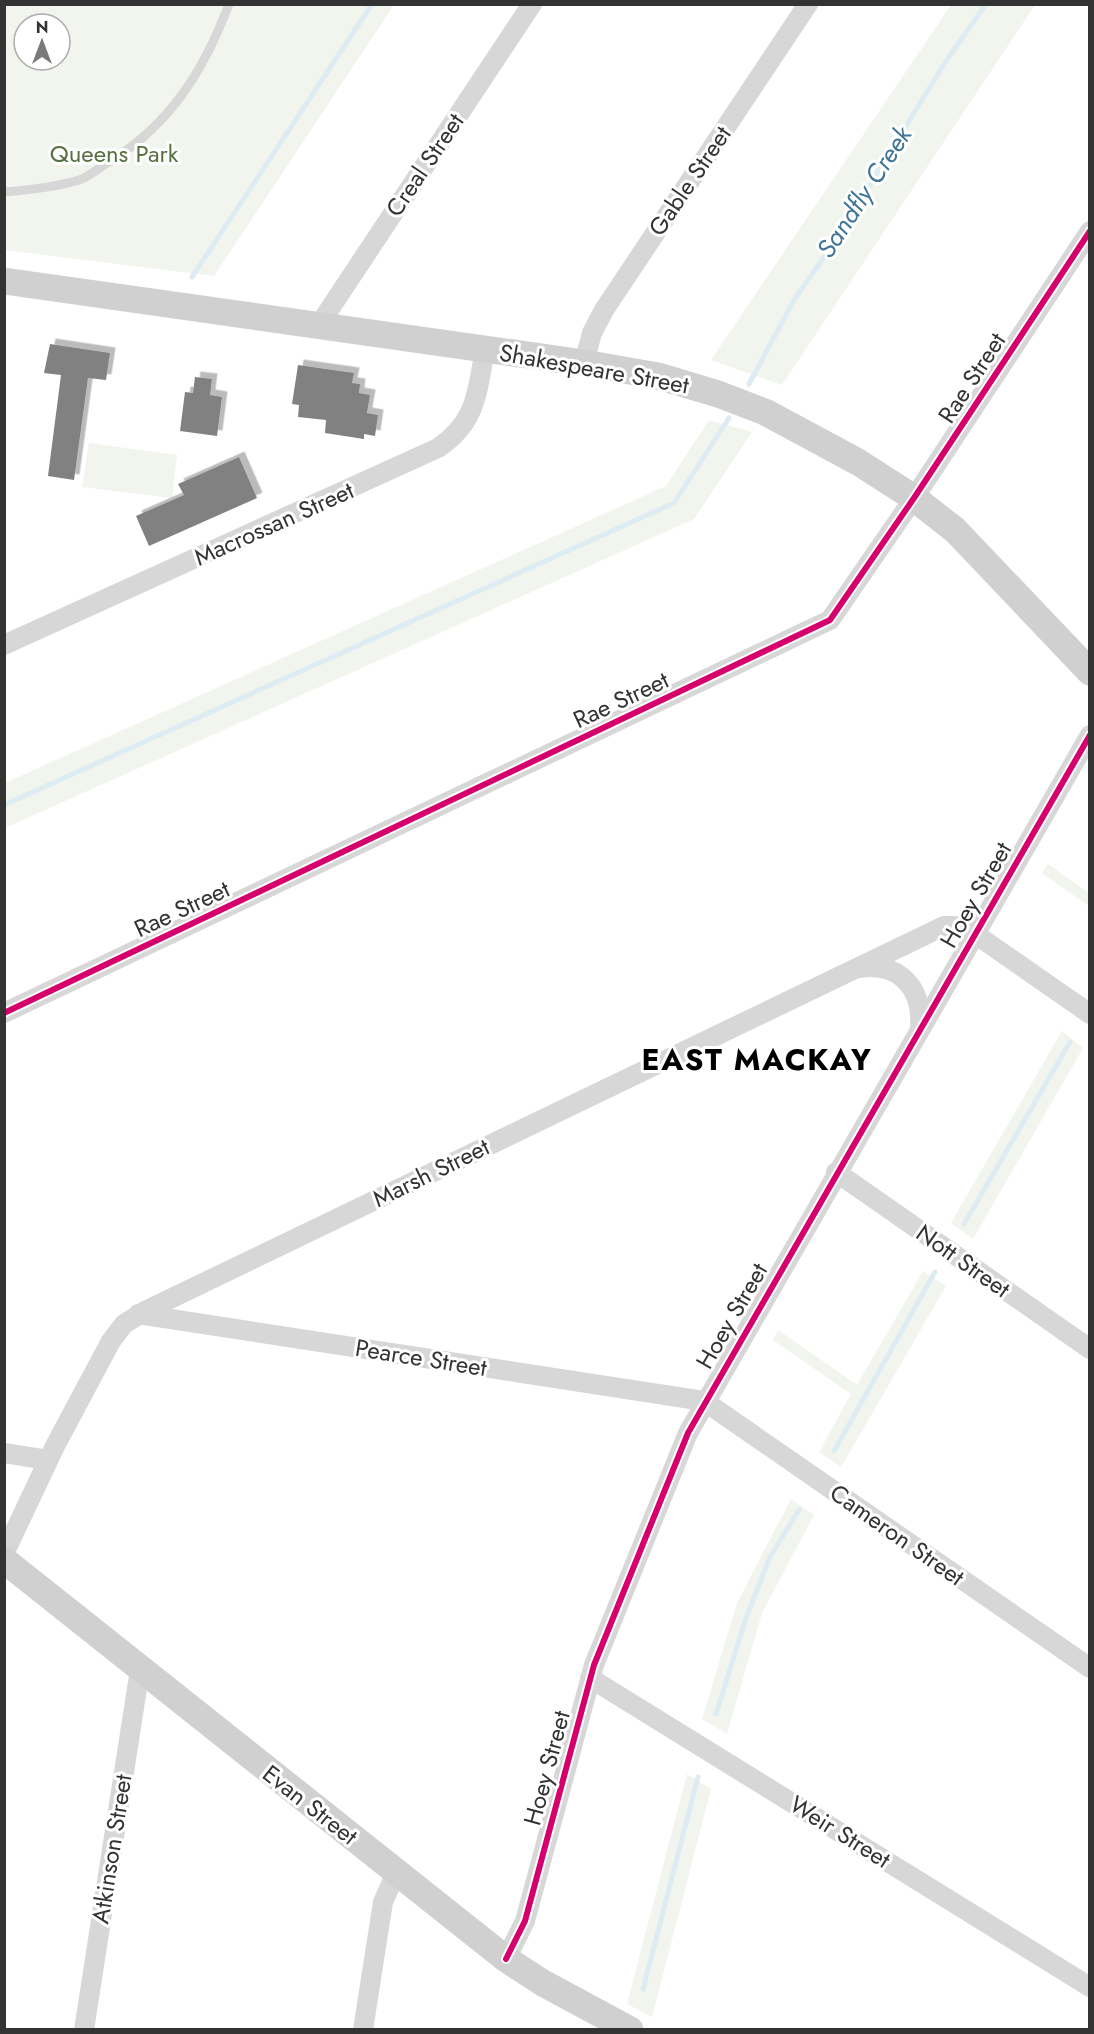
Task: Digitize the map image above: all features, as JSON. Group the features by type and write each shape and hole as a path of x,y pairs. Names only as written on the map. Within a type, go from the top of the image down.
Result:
{"street":[{"name":"Creal Street","path":"318,326 531,4"},
{"name":"Gable Street","path":"584,363 592,333 604,310 808,4"},
{"name":"Rae Street","path":"4,1013 830,620 914,498 1089,231"},
{"name":"Shakespeare Street","path":"4,281 584,363 658,376 718,394 765,412 832,446 914,498 966,540 1089,672"},
{"name":"Macrossan Street","path":"4,645 438,448 459,431 470,417 485,349"},
{"name":"Hoey Street","path":"506,1959 525,1921 590,1678 679,1455 704,1401 1089,735"},
{"name":"Marsh Street","path":"4,1554 48,1460 115,1334 138,1314 944,926 955,926 975,934 1089,1014"},
{"path":"852,970 880,968 898,973 907,979 918,998 920,1028"},
{"name":"Nott Street","path":"836,1172 1089,1349"},
{"name":"Pearce Street","path":"138,1314 704,1401"},
{"name":"Cameron Street","path":"704,1401 1089,1668"},
{"path":"4,1453 48,1460"},
{"name":"Evan Street","path":"4,1560 506,1959 602,2023 630,2030"},
{"name":"Atkinson Street","path":"84,2030 140,1669"},
{"name":"Weir Street","path":"590,1678 1089,1987"},
{"path":"363,2030 383,1902 396,1873"}],"lane":[{"path":"4,192 25,191 82,179 132,148 187,91 213,47 230,4"}],"green space":[{"name":"Queens Park","path":"4,5 394,5 214,276 5,250"},
{"path":"951,5 1035,5 782,385 711,360"},
{"path":"709,420 752,432 694,519 5,828 5,783 666,486"},
{"path":"89,443 177,455 172,498 82,487"},
{"path":"1048,864 1089,893 1089,906 1042,873"},
{"path":"1062,1031 1083,1048 973,1239 951,1223"},
{"path":"923,1271 946,1286 841,1467 819,1452 851,1394 773,1340 778,1330 857,1385"},
{"path":"791,1499 814,1515 762,1613 727,1734 702,1719 737,1603"},
{"path":"687,1774 711,1789 652,2017 627,2004"}],"building":[{"path":"50,344 110,353 106,380 88,378 74,480 48,476 61,375 44,373"},
{"path":"298,365 354,373 352,383 360,384 359,393 370,395 367,413 378,415 375,436 364,434 364,439 325,433 326,420 298,417 299,405 292,404"},
{"path":"195,377 212,379 210,395 222,397 217,436 180,431 185,392 193,393"},
{"path":"239,457 257,498 149,546 136,516 184,495 178,484"}],"waterway":[{"path":"192,277 372,4"},
{"name":"Sandfly Creek","path":"749,384 794,300 838,237 944,64 986,4"},
{"path":"4,805 674,503 729,418"},
{"path":"964,1224 1070,1042"},
{"path":"834,1451 935,1272"},
{"path":"716,1714 746,1618 770,1557 799,1510"},
{"path":"643,1989 698,1777"}],"cycle path":[{"path":"4,1013 830,620 914,498 1090,231"},
{"path":"506,1959 525,1921 594,1665 688,1433 1090,735"}],"district":[{"name":"EAST MACKAY","path":"757,1060"}]}
